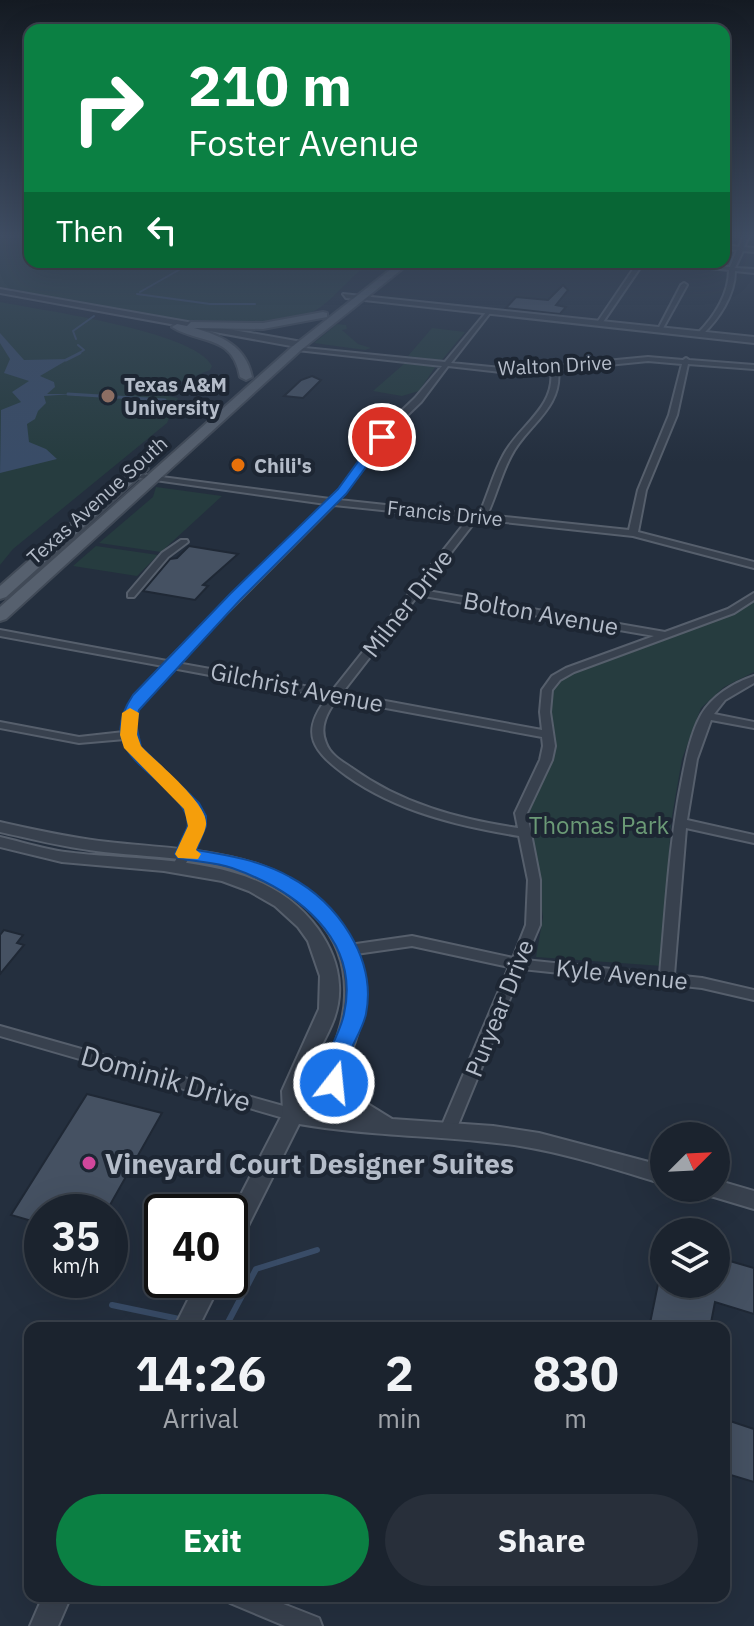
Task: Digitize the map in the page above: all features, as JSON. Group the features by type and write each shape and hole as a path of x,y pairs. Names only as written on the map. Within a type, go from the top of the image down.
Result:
{"main road":[{"name":"Texas Avenue South","path":"0,616 222,415 329,310"},
{"name":"Texas Avenue South","path":"0,594 246,377 344,310"},
{"path":"191,325 263,326 323,315"},
{"path":"177,327 209,336 233,349 244,361 246,377"},
{"path":"205,413 222,415"}],"street":[{"path":"89,310 292,345"},
{"path":"98,310 292,345"},
{"path":"469,310 754,340"},
{"path":"599,324 609,310"},
{"path":"659,330 670,310"},
{"path":"700,334 719,310"},
{"path":"181,861 197,826 196,816 192,807 133,748 128,735 131,710 171,663 332,502 488,312"},
{"name":"Walton Drive","path":"292,345 501,370 634,360 686,360 754,367"},
{"path":"633,533 642,490 673,415 686,360"},
{"name":"Milner Drive","path":"523,833 465,823 407,806 351,774 324,750 318,736 322,711 479,517 507,455 545,407 556,379 554,368"},
{"name":"Francis Drive","path":"134,475 332,502 633,533 754,565"},
{"path":"131,595 165,555 184,542"},
{"name":"Bolton Avenue","path":"417,592 666,634"},
{"name":"Puryear Drive","path":"448,1130 533,925 534,880 521,813 546,760 549,746 546,734 547,690 556,678 593,660 731,611 754,596"},
{"name":"Gilchrist Avenue","path":"0,633 546,734"},
{"path":"667,978 691,760 706,716 723,696 754,679"},
{"path":"706,716 754,725"},
{"path":"0,725 79,740 128,735"},
{"path":"682,823 754,839"},
{"path":"0,827 181,861 260,889 296,915 321,949 329,971 331,996 322,1033 291,1092 294,1115"},
{"path":"0,842 67,858 233,862 284,881 329,918 349,950 357,991 355,1015 317,1098 294,1115 248,1204"},
{"name":"Kyle Avenue","path":"349,950 412,941 519,964 667,978 754,995"},
{"name":"Dominik Drive","path":"0,1031 294,1115 339,1124 522,1138 650,1171"},
{"path":"331,1070 341,1097 359,1112 389,1126"},
{"path":"730,1193 754,1200"},
{"path":"189,1322 201,1298"},
{"path":"44,1626 54,1602"},
{"path":"252,1602 311,1626"}],"green space":[{"path":"0,310 42,310 148,332 200,354 212,366 210,370 153,393 178,398 167,423 13,549 0,565"},
{"path":"118,310 316,310 282,322 245,324 158,317"},
{"path":"337,324 346,325 347,329 342,330 358,344 371,348 365,350 314,343"},
{"path":"432,328 465,332 441,361 408,356"},
{"path":"405,363 436,366 419,391 402,396 373,391"},
{"path":"156,487 222,496 161,552 99,543 153,497"},
{"path":"96,546 158,555 137,576 73,566"},
{"name":"Thomas Park","path":"754,602 754,672 724,687 701,708 682,759 671,822 662,966 536,957 543,917 527,813 552,742 550,692 561,675 741,610"}],"water":[{"path":"0,333 24,360 69,359 40,376 54,382 55,387 47,394 73,394 44,396 46,403 35,419 27,424 29,442 46,449 57,459 0,473 1,410 21,402 12,392 29,381 4,373 10,359 0,343"}],"building":[{"path":"523,310 564,310 560,314"},
{"path":"312,376 321,380 303,398 284,396 301,380"},
{"path":"189,546 238,554 203,585 208,586 195,600 143,591 170,559 177,558"},
{"path":"4,930 23,935 17,943 24,945 0,974 0,935"},
{"name":"Vineyard Court Designer Suites","path":"87,1094 162,1113 116,1194 24,1194"},
{"name":"Vineyard Court Designer Suites","path":"24,1194 24,1219 11,1215"},
{"path":"730,1261 754,1268 754,1314 715,1302 711,1322 650,1322 655,1298 730,1298"},
{"path":"730,1421 754,1429 754,1482 730,1475"}],"waterway":[{"path":"76,339 73,331 94,316"},
{"path":"76,355 84,350 78,345"},
{"path":"76,355 80,353"},
{"path":"66,360 76,355"},
{"path":"68,394 165,400"},
{"path":"228,1322 256,1269 317,1250"},
{"path":"112,1305 184,1320"}],"slow traffic":[{"path":"130,713 128,735 133,748 192,807 196,816 197,826 185,854 191,854"}],"place":[{"name":"Texas A&M University","path":"108,396"},
{"name":"Chili's","path":"238,465"},
{"name":"Vineyard Court Designer Suites","path":"89,1163"}],"route":[{"path":"334,1083 331,1070 345,1044 355,1015 357,991 349,950 340,934 329,918 308,898 284,881 233,862 185,854 197,826 196,816 192,807 133,748 128,724 131,710 139,698 235,597 342,492 382,437"}]}
